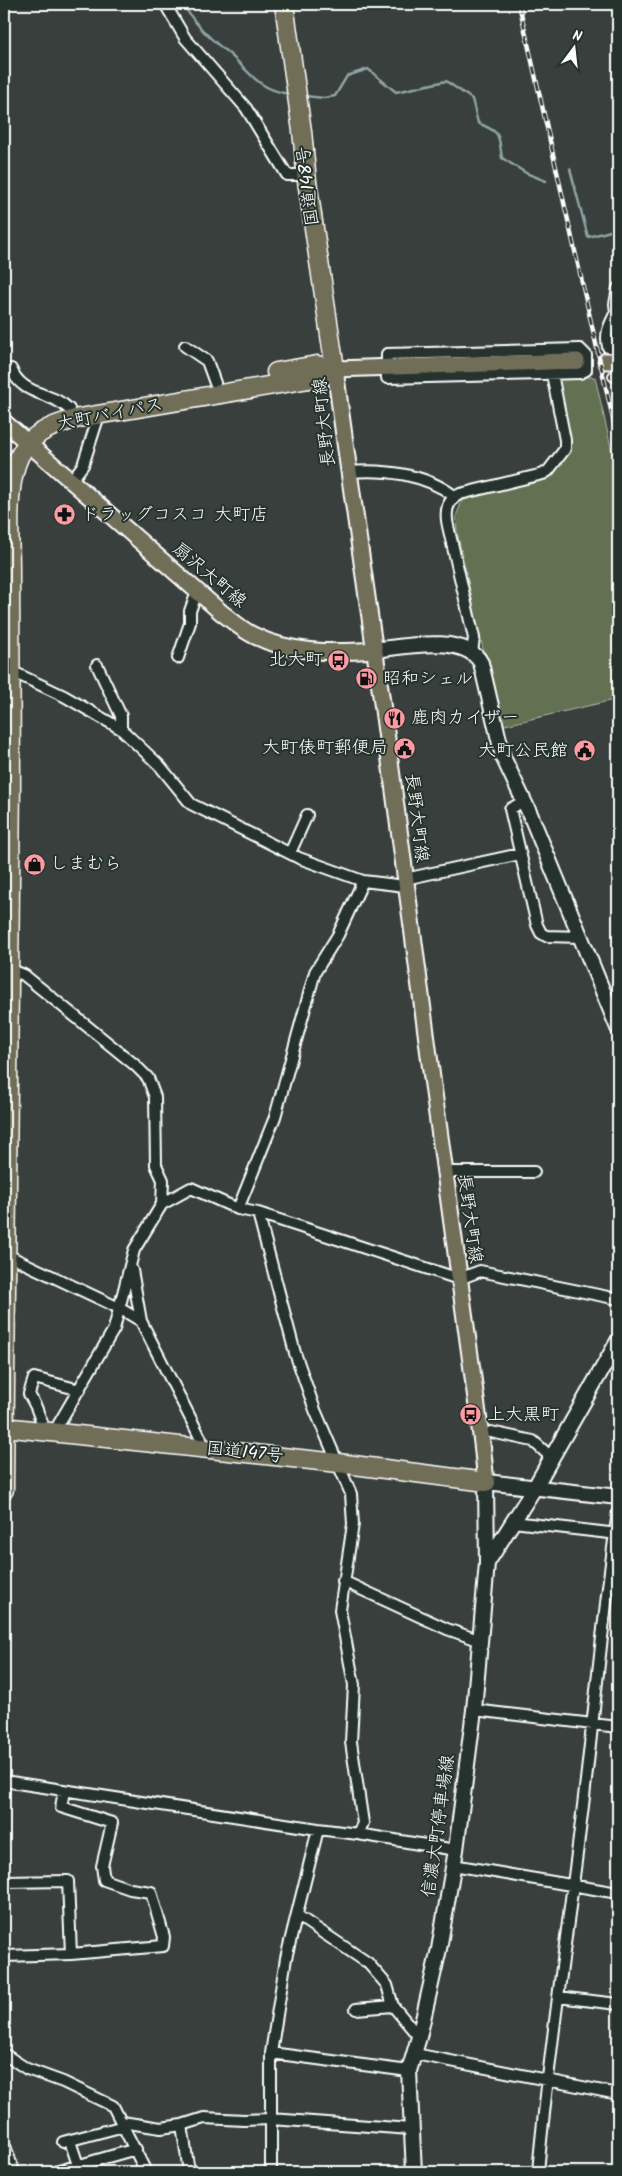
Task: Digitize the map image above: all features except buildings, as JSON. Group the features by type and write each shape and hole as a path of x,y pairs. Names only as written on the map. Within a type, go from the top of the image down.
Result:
{"highway":[{"name":"国道148号","path":"284,4 336,369"},
{"name":"大町バイパス","path":"4,470 8,455 23,440 36,421 69,409 317,365 336,369"},
{"name":"大町バイパス","path":"4,1427 7,668 12,482 23,440 56,424 321,377 336,369"},
{"name":"国道147号","path":"4,1427 338,1463 486,1482"},
{"path":"4,1427 4,1490"}],"main road":[{"name":"長野大町線","path":"486,1482 336,369 577,362"},
{"name":"扇沢大町線","path":"4,422 197,592 253,635 286,647 323,652 374,650"}],"street":[{"path":"165,4 184,38 246,108 287,176 307,175"},
{"path":"618,288 615,304 617,318 606,331 608,347 618,347"},
{"path":"185,346 207,361 215,383"},
{"path":"580,349 586,355 587,368 583,372 552,374 387,378 386,367 387,354 580,349"},
{"path":"11,369 15,380 38,394 63,403 69,409"},
{"path":"472,652 474,638 446,517 446,509 454,496 548,471 565,449 565,440 552,374"},
{"path":"71,482 83,465 99,415"},
{"path":"349,472 379,472 411,477 441,488 454,496"},
{"path":"178,658 190,623 190,611 197,592"},
{"path":"374,650 430,644 455,646 472,652 481,663 503,757 524,801 618,1028"},
{"path":"97,665 121,716 121,728"},
{"path":"7,668 64,696 121,728 160,766 191,804 290,853 363,881 405,883 520,854"},
{"path":"524,801 510,809 537,925 541,933 546,936 581,937"},
{"path":"290,853 307,816"},
{"path":"238,1209 275,1117 315,972 338,935 363,881"},
{"path":"6,967 24,975 92,1028 135,1065 148,1078 155,1097 156,1165 163,1180 162,1204 134,1250 114,1329 80,1390 50,1432 29,1394 34,1378 80,1390"},
{"path":"444,1172 534,1172"},
{"path":"162,1204 192,1188 238,1209 258,1213 459,1279 480,1271 618,1300"},
{"path":"258,1213 295,1353 315,1410 351,1494 353,1506 354,1524 343,1581 340,1610 354,1685 352,1742 363,1822 358,1834"},
{"path":"5,1255 119,1308 140,1321"},
{"path":"131,1267 140,1321 201,1439 203,1449"},
{"path":"487,1563 535,1487 618,1342"},
{"path":"491,1432 534,1441 552,1458"},
{"path":"486,1482 618,1497"},
{"name":"信濃大町停車場線","path":"414,2172 409,2071 415,2054 439,1949 456,1850 481,1641 487,1563 486,1482"},
{"path":"538,2172 558,1997 617,1534 618,1512"},
{"path":"513,1522 617,1534"},
{"path":"343,1581 448,1629 481,1641"},
{"path":"474,1710 618,1727"},
{"path":"4,1781 456,1850"},
{"path":"4,1956 71,1954 163,1946 164,1937 151,1892 130,1889 104,1880 102,1866 112,1823 61,1806 64,1791"},
{"path":"271,2172 271,2053 286,1958 318,1830"},
{"path":"453,1865 618,1893"},
{"path":"4,1882 68,1881 71,1954"},
{"path":"298,1916 368,1963 387,1985 392,2006 419,2037"},
{"path":"558,1997 618,2004"},
{"path":"356,2009 392,2006"},
{"path":"271,2053 409,2071"},
{"path":"4,2054 27,2069 63,2082 113,2106 146,2172"},
{"path":"415,2054 618,2094"},
{"path":"78,2165 67,2142 123,2124 161,2128 182,2125 204,2118 271,2119 411,2129"},
{"path":"182,2125 189,2172"},
{"path":"4,2143 14,2172"},
{"path":"55,2172 136,2149"}],"green space":[{"path":"560,377 595,377 618,478 618,699 501,726 489,660 483,649 457,532 456,516 462,501 549,475 569,449 557,381"}],"waterway":[{"path":"183,4 202,30 261,84 278,92 289,94"},
{"path":"305,96 324,98 335,96 347,76 368,69 396,92 446,81 472,99 478,123 491,129 498,135 502,158 526,173 546,181"},
{"path":"570,169 588,237 618,229"}],"tunnel":[{"path":"577,361 606,361"}],"railway":[{"path":"519,4 618,441"}],"place":[{"name":"ドラッグコスコ 大町店","path":"65,515"},
{"name":"北大町","path":"339,660"},
{"name":"昭和シェル","path":"367,679"},
{"name":"鹿肉カイザー","path":"395,718"},
{"name":"大町俵町郵便局","path":"404,748"},
{"name":"大町公民館","path":"584,751"},
{"name":"しまむら","path":"34,864"},
{"name":"上大黒町","path":"471,1415"}]}
